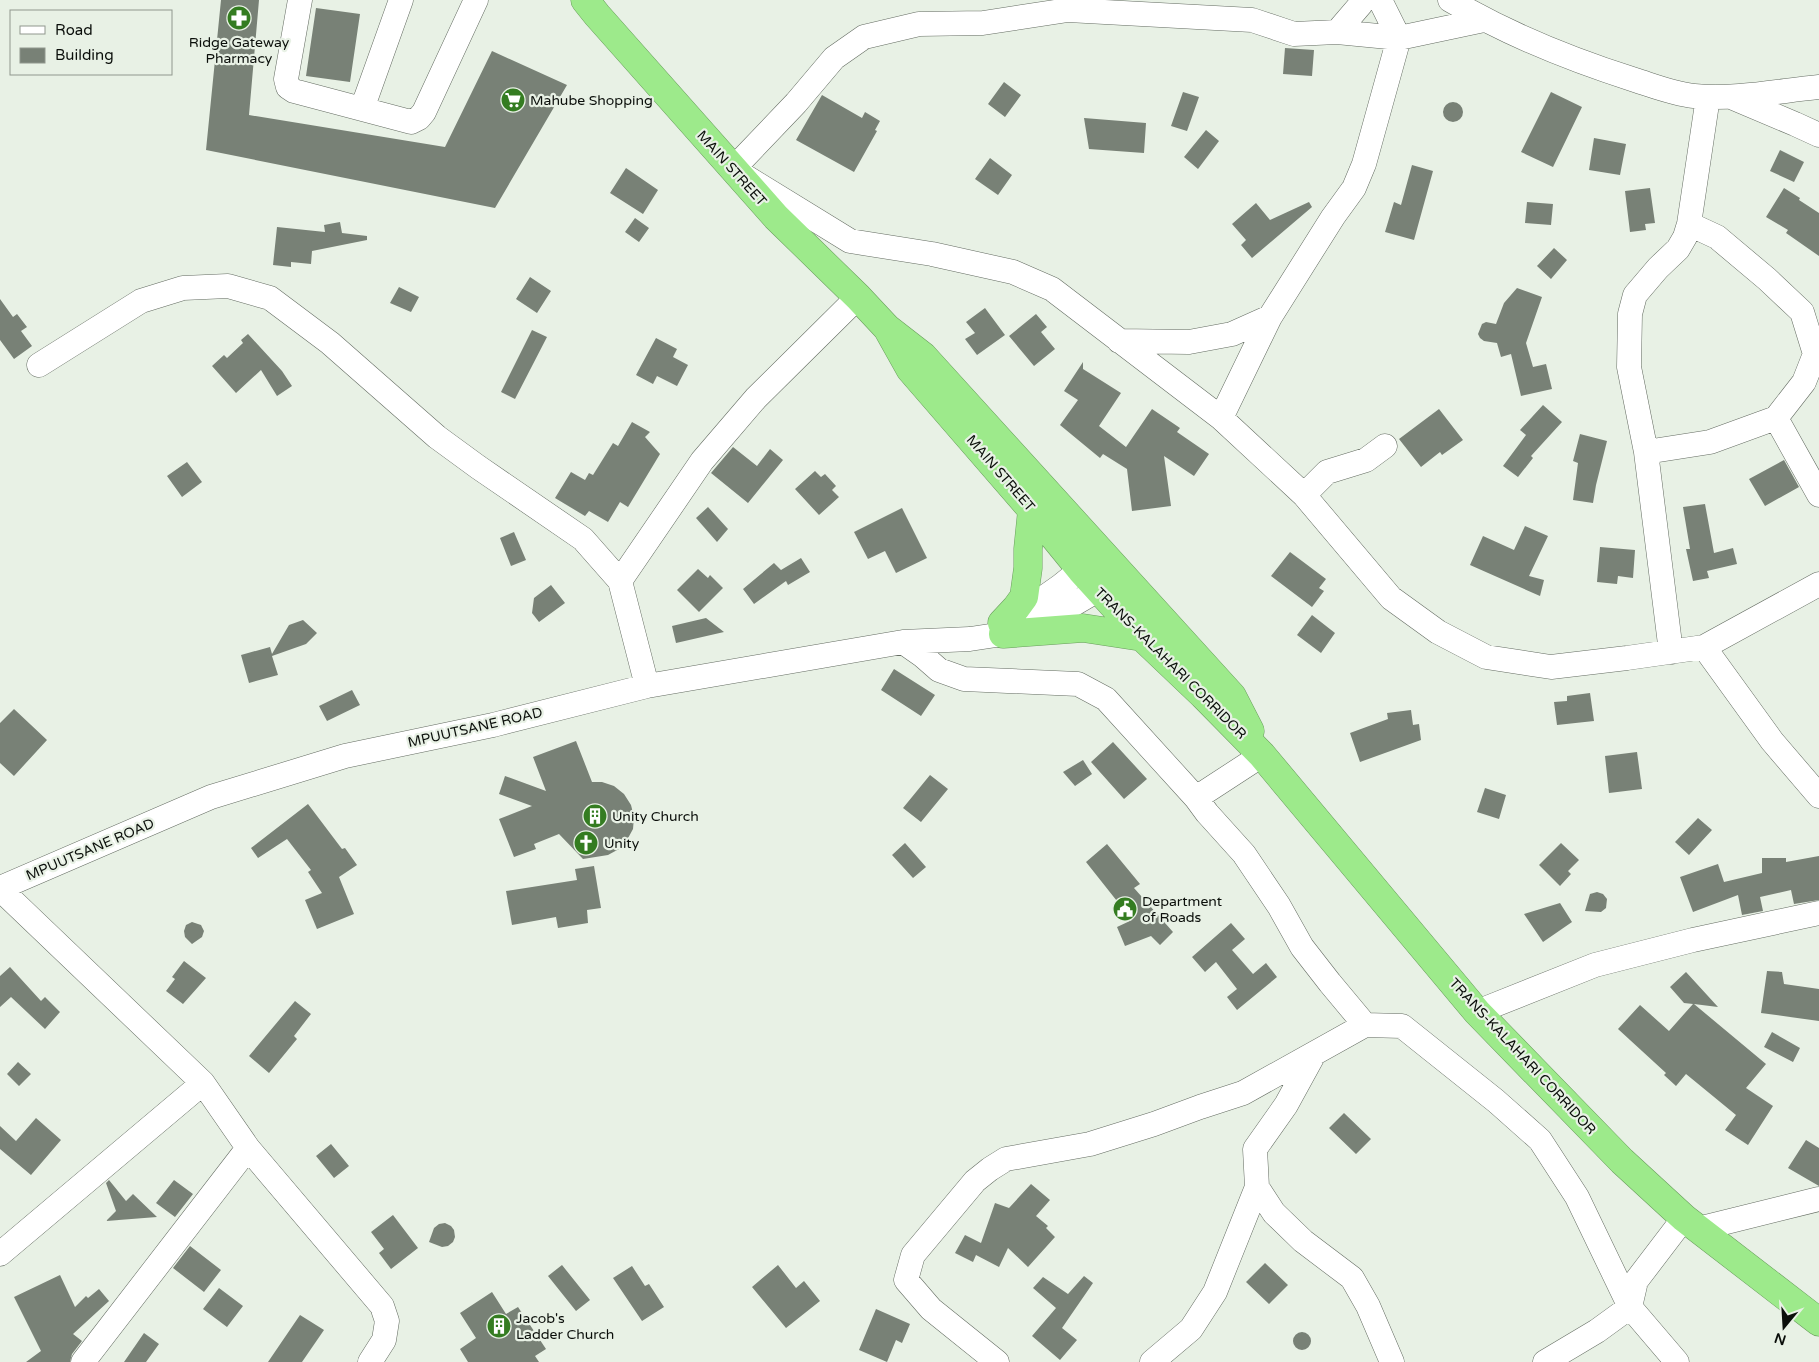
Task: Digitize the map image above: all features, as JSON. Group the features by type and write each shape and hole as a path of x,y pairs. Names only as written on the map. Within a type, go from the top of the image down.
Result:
{"highway":[{"name":"MAIN STREET","path":"585,0 776,217 887,328 924,356 1100,550"},
{"name":"MAIN STREET","path":"887,328 910,369 1032,510 1089,580"},
{"path":"1002,629 1024,597 1032,510"},
{"name":"TRANS-KALAHARI CORRIDOR","path":"1100,550 1232,696 1262,755"},
{"name":"TRANS-KALAHARI CORRIDOR","path":"1089,580 1142,637 1262,755 1478,1012 1622,1161 1691,1224 1819,1322"},
{"path":"1002,629 1084,628 1142,637"}],"street":[{"path":"300,0 286,79 288,87 294,91 411,122 419,118 424,112 476,0"},
{"path":"362,110 400,0"},
{"path":"1337,32 1361,4 1360,0"},
{"path":"1221,418 1270,317 1333,217 1354,188 1364,164 1399,38 1380,0"},
{"path":"1450,0 1484,20 1610,72 1673,92 1719,96 1819,87"},
{"path":"1484,20 1399,38 1337,32 1294,34 1252,20 1068,10 983,23 919,24 864,36 834,58 796,103 733,169 850,241 932,254 1014,272 1052,289 1221,418 1304,495 1391,598 1438,632 1486,657 1551,667 1704,647 1819,584"},
{"path":"1719,96 1796,124 1819,135"},
{"path":"1671,652 1646,452 1629,367 1630,314 1635,295 1658,268 1678,249 1685,237 1719,96"},
{"path":"1646,452 1710,442 1776,418 1804,382 1816,354 1802,312 1767,279 1717,237 1689,224"},
{"path":"40,365 141,301 183,288 228,286 270,298 330,343 437,437 583,539 620,581 647,686"},
{"path":"620,581 702,461 756,398 858,297"},
{"path":"1119,341 1189,342 1232,334 1270,317"},
{"path":"1776,418 1819,495"},
{"path":"1304,495 1327,472 1366,460 1385,446"},
{"name":"MPUUTSANE ROAD","path":"1089,580 1100,550"},
{"name":"MPUUTSANE ROAD","path":"0,889 212,797 344,756 493,725 647,686 903,642 970,639 1002,629 1036,603 1089,580 1121,573"},
{"path":"903,642 939,670 964,679 1078,684 1106,699 1244,854 1279,906 1302,947 1365,1025"},
{"path":"1704,647 1772,741 1819,796"},
{"path":"1196,798 1262,755"},
{"path":"0,889 203,1083 248,1148 382,1306 387,1321 384,1340 370,1362"},
{"path":"1478,1012 1595,966 1693,940 1819,913"},
{"path":"997,1362 931,1309 906,1280 912,1255 976,1181 1006,1159 1090,1144 1242,1094 1365,1025 1402,1026 1496,1101 1540,1140 1577,1197 1630,1307 1677,1362"},
{"path":"1152,1362 1191,1330 1215,1292 1258,1187 1255,1150 1286,1105 1314,1054"},
{"path":"0,1254 203,1083"},
{"path":"83,1362 248,1148"},
{"path":"1258,1187 1274,1213 1303,1240 1352,1278 1368,1306 1392,1362"},
{"path":"1545,1362 1597,1331 1630,1307 1636,1281 1691,1224 1819,1199"}],"building":[{"name":"Mahube Shopping","path":"221,0 259,0 249,115 445,147 492,51 567,85 495,208 206,150"},
{"path":"316,8 360,14 350,82 306,76"},
{"path":"1285,48 1314,50 1312,76 1283,74"},
{"path":"1004,82 1021,95 1005,117 988,104"},
{"path":"1183,92 1199,97 1187,131 1171,126"},
{"path":"1551,92 1582,107 1553,167 1521,152"},
{"path":"822,95 862,118 865,112 880,121 875,130 877,131 854,172 796,140"},
{"path":"1453,102 1460,105 1463,112 1460,119 1453,122 1446,119 1443,112 1446,105"},
{"path":"1084,118 1146,123 1144,153 1089,149"},
{"path":"1206,130 1219,141 1198,169 1184,157"},
{"path":"1594,138 1626,144 1620,175 1589,170"},
{"path":"1780,150 1804,162 1794,182 1770,171"},
{"path":"990,158 1012,175 998,195 975,179"},
{"path":"1412,165 1433,171 1414,240 1385,232 1394,202 1401,205"},
{"path":"626,168 658,190 643,214 610,193"},
{"path":"1650,188 1655,223 1645,224 1646,230 1630,232 1625,191"},
{"path":"1784,188 1819,213 1819,256 1786,233 1788,230 1766,217"},
{"path":"1309,202 1312,207 1252,258 1241,245 1246,240 1232,224 1256,203 1270,220"},
{"path":"1527,202 1553,204 1551,225 1525,223"},
{"path":"635,218 649,228 639,242 625,232"},
{"path":"340,222 342,233 367,236 367,240 312,251 311,264 291,262 291,267 273,265 277,227 325,232 324,225"},
{"path":"1554,248 1567,260 1551,279 1537,266"},
{"path":"530,277 551,291 537,313 516,299"},
{"path":"399,287 419,297 411,312 390,303"},
{"path":"1517,288 1542,297 1526,343 1533,367 1546,364 1552,389 1521,396 1511,354 1501,357 1497,343 1484,341 1478,334 1482,324 1486,322 1496,324 1504,303"},
{"path":"0,299 13,317 17,314 27,327 21,331 32,346 14,359 0,340"},
{"path":"985,308 1005,335 977,355 965,339 975,333 966,322"},
{"path":"1036,314 1047,327 1041,332 1055,349 1034,366 1009,336"},
{"path":"532,330 547,337 515,399 501,392"},
{"path":"248,334 282,371 292,386 277,396 261,370 236,393 212,366 224,355 227,358 243,343 241,340"},
{"path":"656,338 677,349 673,357 688,365 677,386 657,376 653,384 636,375"},
{"path":"1083,362 1083,369 1121,393 1099,426 1126,447 1152,409 1180,428 1177,432 1209,454 1194,476 1164,456 1171,506 1132,511 1127,469 1103,454 1100,458 1060,425 1078,400 1064,391"},
{"path":"1543,405 1562,422 1531,456 1533,458 1518,477 1503,466 1526,435 1520,430"},
{"path":"1439,409 1463,440 1442,455 1440,452 1421,467 1399,439"},
{"path":"632,422 650,432 645,437 660,454 628,507 620,502 608,522 589,511 585,516 555,498 571,472 585,480 589,473 593,475 613,443 618,446"},
{"path":"1580,434 1607,441 1593,503 1573,500 1578,463 1573,461"},
{"path":"733,447 757,466 770,449 783,460 748,503 711,473"},
{"path":"1784,460 1799,487 1765,506 1749,479"},
{"path":"187,462 202,482 182,497 167,476"},
{"path":"815,471 821,477 825,474 836,486 832,490 839,497 819,515 795,489"},
{"path":"1705,504 1714,553 1733,548 1737,564 1707,571 1709,578 1693,581 1686,549 1690,549 1683,507"},
{"path":"708,507 728,529 717,542 696,518"},
{"path":"902,508 927,558 896,573 885,551 868,559 854,532"},
{"path":"1525,526 1548,536 1529,576 1544,580 1540,596 1470,565 1483,536 1514,550"},
{"path":"514,532 526,560 511,566 500,538"},
{"path":"1600,547 1635,550 1633,578 1618,576 1617,584 1597,582"},
{"path":"1290,552 1326,579 1319,588 1324,591 1312,607 1271,576"},
{"path":"801,558 810,572 788,585 786,581 754,604 743,589 774,563 781,570"},
{"path":"698,569 708,578 710,575 723,588 699,612 677,590"},
{"path":"551,585 565,603 539,622 532,613 534,598"},
{"path":"1312,615 1335,633 1321,653 1297,635"},
{"path":"706,618 724,632 676,643 672,626"},
{"path":"303,620 317,633 306,644 272,656 278,675 249,683 241,655 270,647 272,654 289,625"},
{"path":"894,669 935,695 921,716 881,690"},
{"path":"352,690 360,705 327,721 319,706"},
{"path":"1590,693 1594,721 1557,725 1554,702 1567,701 1567,696"},
{"path":"14,709 47,740 14,776 0,763 0,723"},
{"path":"1411,710 1413,725 1419,724 1421,740 1360,762 1350,733 1388,719 1387,713"},
{"path":"576,741 592,782 602,782 614,786 624,794 631,805 634,817 633,829 619,849 608,855 583,859 559,834 534,844 536,849 514,857 499,819 532,806 499,794 505,776 546,791 533,757"},
{"path":"1113,742 1147,779 1124,799 1091,762"},
{"path":"1637,752 1642,789 1609,793 1605,756"},
{"path":"1083,760 1092,774 1075,786 1063,772"},
{"path":"930,775 948,789 921,822 903,808"},
{"path":"1485,788 1506,795 1499,819 1477,812"},
{"path":"308,804 342,849 345,848 357,865 339,877 354,914 317,929 305,900 322,893 308,872 311,870 287,839 258,858 251,848"},
{"path":"1698,818 1712,830 1689,855 1675,842"},
{"path":"905,843 926,867 913,878 892,855"},
{"path":"1561,843 1579,860 1568,871 1571,874 1560,886 1539,865"},
{"path":"1107,844 1140,884 1134,888 1173,932 1160,945 1151,936 1125,946 1117,927 1132,920 1086,862"},
{"path":"1819,856 1819,900 1794,904 1791,890 1760,897 1763,911 1742,915 1738,895 1693,912 1680,877 1718,864 1724,882 1762,873 1762,858 1786,858 1786,862"},
{"path":"594,866 601,908 587,910 588,923 558,928 556,917 512,925 506,891 577,880 575,869"},
{"path":"1597,892 1603,894 1607,899 1606,908 1601,912 1585,911 1590,894"},
{"path":"1560,903 1572,922 1543,942 1524,914"},
{"path":"192,922 201,925 204,931 202,937 192,944 185,937 184,931 186,925"},
{"path":"1231,923 1245,939 1232,950 1253,974 1266,963 1277,977 1237,1010 1227,997 1237,989 1216,962 1205,972 1192,957"},
{"path":"184,961 206,978 183,1004 166,991 175,979 172,977"},
{"path":"10,967 41,1001 45,997 60,1012 45,1029 11,997 0,1007 0,976"},
{"path":"1767,971 1782,972 1784,984 1819,989 1819,1021 1761,1013"},
{"path":"1686,972 1718,1007 1694,1004 1766,1064 1746,1088 1773,1106 1748,1145 1725,1130 1736,1115 1686,1074 1676,1086 1664,1075 1666,1073 1618,1029 1640,1005 1669,1031 1693,1004 1684,1003 1670,987"},
{"path":"295,1001 311,1014 294,1036 297,1039 269,1073 249,1056"},
{"path":"1772,1032 1800,1048 1793,1062 1764,1047"},
{"path":"18,1062 31,1074 19,1086 7,1074"},
{"path":"1344,1113 1371,1139 1356,1154 1329,1128"},
{"path":"36,1118 61,1140 31,1175 0,1149 0,1126 16,1141"},
{"path":"1806,1140 1819,1148 1819,1186 1788,1168"},
{"path":"331,1144 349,1166 334,1178 316,1156"},
{"path":"109,1180 126,1201 133,1194 157,1217 106,1221 116,1211 106,1183"},
{"path":"174,1180 193,1194 175,1217 156,1203"},
{"path":"1031,1184 1050,1200 1036,1216 1048,1226 1046,1228 1055,1237 1028,1267 1008,1248 999,1267 976,1255 973,1262 955,1253 965,1235 981,1243 995,1203 1009,1208"},
{"path":"393,1215 418,1248 391,1269 379,1253 384,1249 371,1232"},
{"path":"445,1223 454,1230 455,1237 453,1242 448,1246 442,1247 429,1242 434,1228 439,1224"},
{"path":"190,1246 221,1270 204,1292 173,1268"},
{"path":"1265,1263 1288,1285 1269,1304 1246,1282"},
{"path":"562,1265 590,1300 576,1311 548,1276"},
{"path":"778,1265 796,1288 804,1281 820,1301 786,1328 752,1287"},
{"path":"632,1266 645,1286 649,1284 664,1307 642,1321 613,1278"},
{"path":"60,1275 75,1307 86,1296 88,1298 99,1289 109,1301 73,1334 82,1341 72,1354 70,1362 26,1362 41,1351 14,1297"},
{"path":"1084,1276 1093,1283 1062,1328 1077,1340 1060,1360 1032,1336 1056,1308 1033,1288 1043,1277 1068,1294"},
{"path":"219,1288 243,1306 227,1327 203,1309"},
{"name":"Jacob's Ladder Church","path":"492,1292 506,1314 518,1307 546,1349 535,1356 539,1362 468,1362 460,1349 476,1338 460,1313"},
{"path":"876,1309 910,1324 902,1343 896,1340 887,1362 859,1350"},
{"path":"300,1315 324,1330 302,1362 268,1362"},
{"path":"1302,1332 1308,1335 1311,1341 1308,1347 1302,1350 1296,1347 1293,1341 1296,1335"},
{"path":"144,1333 159,1344 146,1362 124,1362"}],"place":[{"name":"Ridge Gateway Pharmacy","path":"239,18"},
{"name":"Mahube Shopping","path":"513,100"},
{"name":"Unity Church","path":"595,816"},
{"name":"Unity","path":"586,843"},
{"name":"Department of Roads","path":"1125,909"},
{"name":"Jacob's Ladder Church","path":"499,1326"}]}
